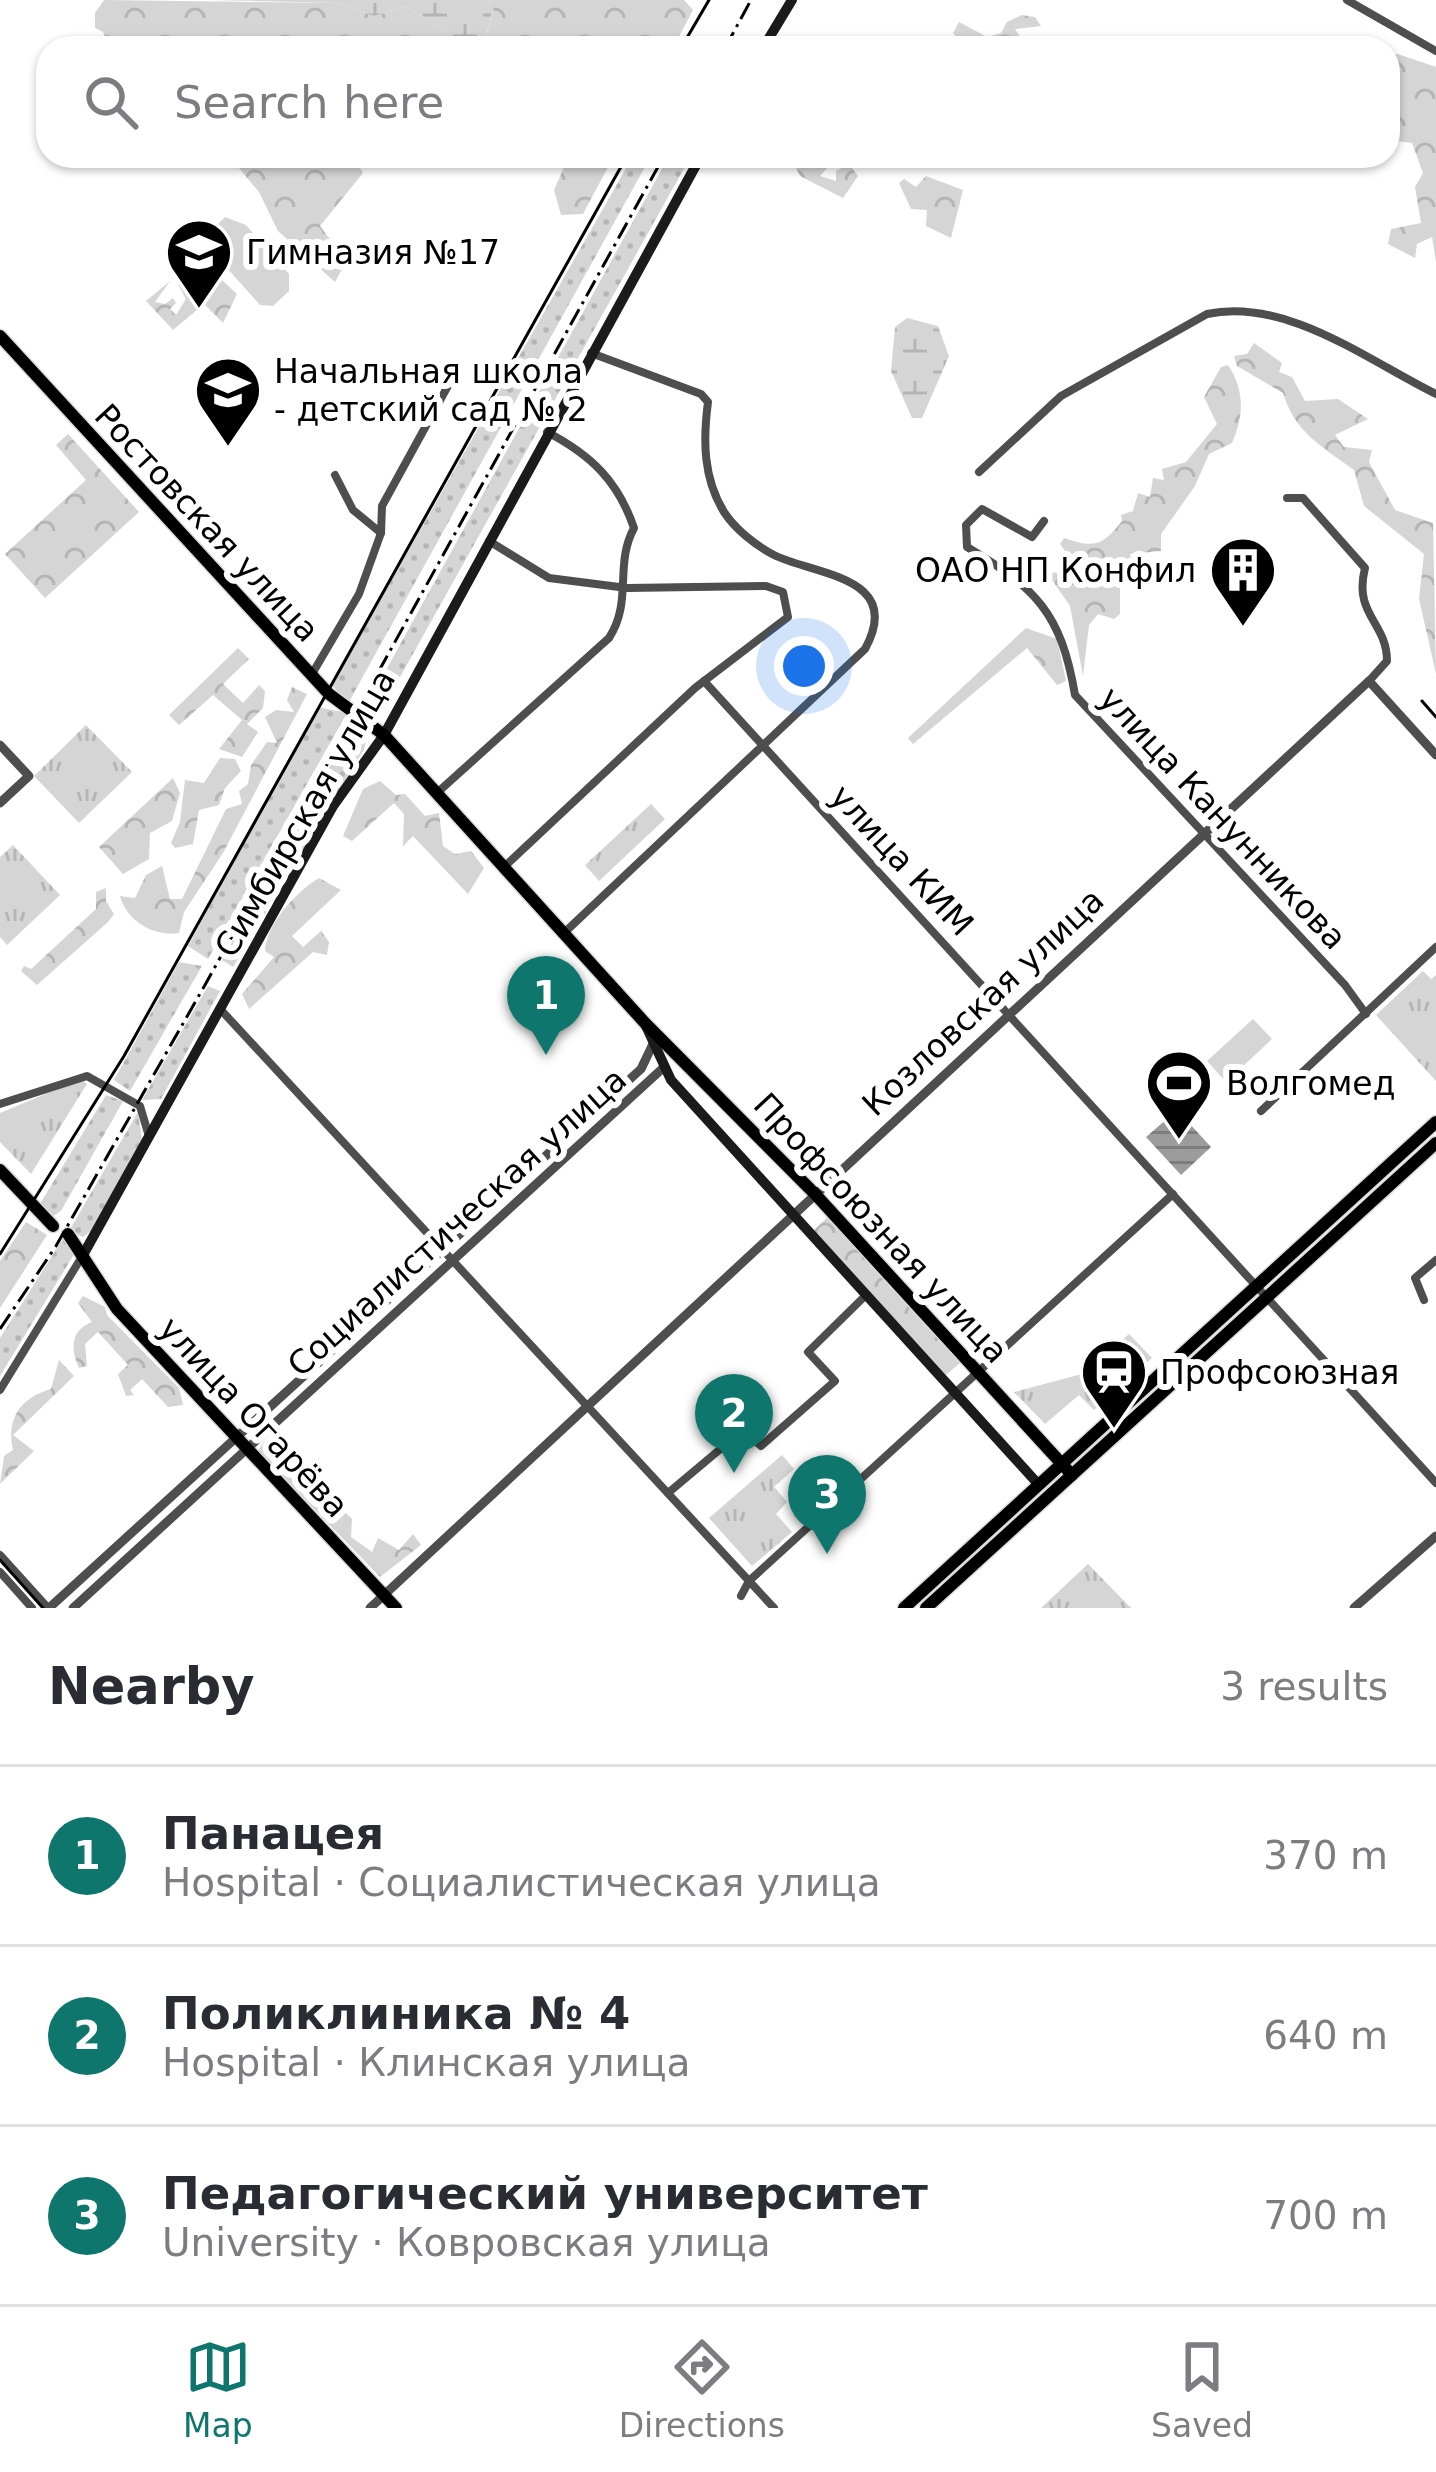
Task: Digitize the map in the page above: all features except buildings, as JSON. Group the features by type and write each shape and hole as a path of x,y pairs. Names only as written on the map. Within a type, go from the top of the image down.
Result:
{"main road":[{"path":"771,36 792,0"},
{"name":"Симбирская улица","path":"83,1256 333,806 384,735 642,255 694,168"},
{"name":"Ростовская улица","path":"0,336 312,675 384,735"},
{"name":"Профсоюзная улица","path":"384,735 645,1023 816,1196 1066,1470"},
{"name":"Профсоюзная улица","path":"645,1023 663,1068 1039,1485"},
{"path":"926,1608 1256,1287 1436,1122"},
{"path":"904,1608 1039,1485 1066,1470 1265,1299 1436,1143"},
{"path":"0,1170 53,1226"},
{"name":"улица Огарёва","path":"68,1234 117,1309 395,1608"}],"street":[{"path":"1347,0 1436,51"},
{"path":"979,472 1060,396 1222,310 1249,309 1279,316 1436,394"},
{"path":"564,933 576,916 865,649 874,634 869,598 844,578 761,548 725,514 709,474 708,402 701,394 591,353"},
{"path":"312,675 359,594 380,533 382,506 455,373"},
{"path":"438,792 609,638 621,620 627,588 623,560 634,528 631,518 601,464 547,432"},
{"path":"334,475 353,510 380,533"},
{"path":"1287,498 1303,498 1365,568 1361,603 1387,647 1387,661 1369,681 1436,755"},
{"name":"улица Канунникова","path":"1044,521 1032,537 982,509 966,525 967,547 1008,572 1052,612 1065,643 1075,695 1345,985 1366,1014"},
{"path":"489,542 549,578 627,588 766,586 783,592 788,617 704,681 504,867"},
{"name":"улица КИМ","path":"704,681 1011,1011 1265,1299"},
{"name":"Козловская улица","path":"370,1608 1369,681"},
{"path":"0,745 29,776 0,803"},
{"path":"1261,1111 1436,947"},
{"path":"221,1010 774,1608"},
{"name":"Социалистическая улица","path":"73,1608 441,1247 641,1069 653,1044"},
{"name":"Социалистическая улица","path":"48,1608 454,1261 663,1068"},
{"path":"0,1104 87,1076 140,1106 148,1122 148,1141"},
{"path":"741,1596 749,1581 1173,1194"},
{"name":"Симбирская улица","path":"0,1390 83,1256"},
{"path":"1424,1300 1415,1279 1436,1260"},
{"path":"668,1493 743,1430 761,1446 835,1381 808,1352 866,1295"},
{"path":"1265,1299 1436,1483"},
{"path":"1354,1608 1436,1536"},
{"path":"0,1556 48,1608"},
{"path":"0,1571 32,1608"}],"green space":[{"path":"104,0 337,3 374,16 407,7 443,30 442,36 105,36 95,28 95,13"},
{"path":"208,0 490,0 494,5 486,36 442,36 443,30 407,7 374,16 337,3"},
{"path":"490,0 684,0 693,10 679,36 486,36 494,6"},
{"path":"1022,15 1035,17 1041,26 1015,29 1020,36 990,36 1001,33 1007,22"},
{"path":"959,22 985,36 955,36"},
{"path":"1400,55 1436,67 1436,262 1432,237 1417,244 1415,258 1388,244 1391,229 1421,223 1415,187 1423,173 1412,143 1400,142"},
{"path":"239,168 360,168 363,173 320,226 335,246 342,269 335,282 278,231 259,192"},
{"path":"564,168 608,168 583,214 561,215 554,190"},
{"path":"626,168 644,168 350,700 343,699 332,685"},
{"path":"662,168 684,168 385,704 377,711 364,710"},
{"path":"796,168 827,168 820,176 836,181 836,171 842,168 852,168 858,176 843,198 800,176"},
{"path":"926,176 963,190 951,238 926,226 927,210 911,209 899,183 904,179 916,187"},
{"path":"225,217 246,225 289,274 289,291 273,306 260,305 210,249 208,234"},
{"path":"199,259 237,294 223,323 204,304 173,330 146,301 170,281 155,302 165,304 173,298 176,303 170,309 176,315 186,299 178,284"},
{"path":"907,318 938,326 949,356 922,418 912,418 891,371 895,327"},
{"path":"1254,343 1282,363 1279,372 1292,377 1305,401 1338,399 1368,419 1335,435 1344,447 1372,450 1369,462 1395,510 1433,523 1436,674 1419,599 1424,554 1364,506 1354,470 1303,429 1283,393 1237,366 1234,356 1247,354"},
{"path":"1228,365 1241,403 1232,443 1209,454 1195,486 1161,534 1161,551 1130,554 1135,569 1120,567 1120,614 1114,619 1098,614 1089,625 1083,676 1070,606 1052,580 1052,572 1071,576 1078,569 1060,544 1064,538 1091,544 1103,540 1122,521 1121,515 1133,511 1138,493 1150,497 1153,478 1164,480 1162,469 1186,462 1217,424 1204,397 1221,367"},
{"path":"68,434 139,512 45,598 5,554 86,480 56,445"},
{"path":"1026,628 1057,639 1066,681 1057,685 1027,648 913,744 908,738"},
{"path":"238,648 249,659 223,684 243,703 259,685 265,691 263,708 247,724 258,732 242,757 219,749 242,720 213,695 179,725 169,715"},
{"path":"292,687 307,694 223,853 184,912 179,933 142,925 120,896 135,898 146,875 162,866 170,899 182,899 226,809 242,804 239,791 248,784 251,765 267,742 277,743 265,717 276,710 294,712 287,700"},
{"path":"318,707 347,713 208,959 188,946"},
{"path":"356,719 367,738 364,749 233,967 222,960"},
{"path":"86,725 132,772 79,823 34,776"},
{"path":"220,758 235,759 241,771 225,788 219,805 199,810 193,844 175,848 171,843 180,822 185,780 204,783"},
{"path":"173,778 180,793 172,821 150,833 149,859 123,874 99,847"},
{"path":"380,781 396,795 405,794 425,816 439,813 443,846 455,854 471,851 484,868 468,894 413,836 403,846 404,814 394,803 352,841 343,836 363,789"},
{"path":"651,804 665,819 599,881 585,865"},
{"path":"13,845 60,895 7,945 0,937 0,857"},
{"path":"319,878 341,890 292,936 303,947 321,931 329,942 327,955 313,952 249,1009 242,994 274,957 265,951 271,930 301,891"},
{"path":"106,888 106,901 114,914 37,985 21,971 24,966 31,969 96,909 96,892"},
{"path":"179,962 202,966 130,1091 114,1080"},
{"path":"1423,971 1431,979 1436,975 1436,1081 1376,1015"},
{"path":"208,986 220,991 161,1099 142,1100"},
{"path":"1253,1019 1272,1039 1226,1082 1207,1061"},
{"path":"81,1079 87,1084 31,1174 0,1142 0,1113"},
{"path":"106,1095 123,1101 61,1211 50,1218 38,1207"},
{"path":"138,1112 142,1140 92,1230 83,1237 69,1231"},
{"path":"829,1216 961,1362 946,1375 813,1231"},
{"path":"26,1222 47,1235 0,1308 0,1261"},
{"path":"64,1237 74,1247 73,1256 0,1376 0,1338"},
{"path":"83,1296 105,1307 107,1315 179,1388 183,1405 168,1407 142,1379 130,1390 134,1395 126,1396 118,1374 128,1365 98,1332 85,1344 87,1366 79,1368 74,1340 92,1322 78,1303"},
{"path":"1129,1334 1152,1358 1094,1410 1079,1395 1045,1424 1014,1392 1097,1370 1091,1363 1106,1363 1103,1357"},
{"path":"59,1360 74,1376 13,1435 34,1451 0,1484 4,1456 13,1450 11,1439 14,1419 31,1398 51,1389"},
{"path":"264,1441 276,1442 352,1519 351,1537 372,1552 378,1538 399,1550 413,1534 421,1545 380,1577 258,1451"},
{"path":"782,1455 794,1469 774,1487 787,1502 776,1514 792,1532 752,1566 709,1518"},
{"path":"1088,1564 1131,1608 1041,1608"}],"shaded area":[{"name":"Волгомед","path":"1177,1110 1211,1147 1181,1175 1146,1137"}],"tram line":[{"path":"688,36 709,0"},
{"path":"0,1254 124,1056 620,168"},
{"path":"1422,701 1436,717"},
{"path":"0,1560 43,1608"}],"railway":[{"path":"732,36 751,0"},
{"path":"0,1329 56,1246 205,985 657,168"}],"place":[{"name":"Гимназия №17","path":"199,311"},
{"name":"Начальная школа - детский сад № 2","path":"228,449"},
{"name":"ОАО НП Конфил","path":"1243,629"},
{"name":"Панацея","path":"546,1055"},
{"name":"Волгомед","path":"1179,1142"},
{"name":"Профсоюзная","path":"1114,1431"},
{"name":"Поликлиника № 4","path":"734,1473"},
{"name":"Педагогический университет","path":"827,1554"}]}
